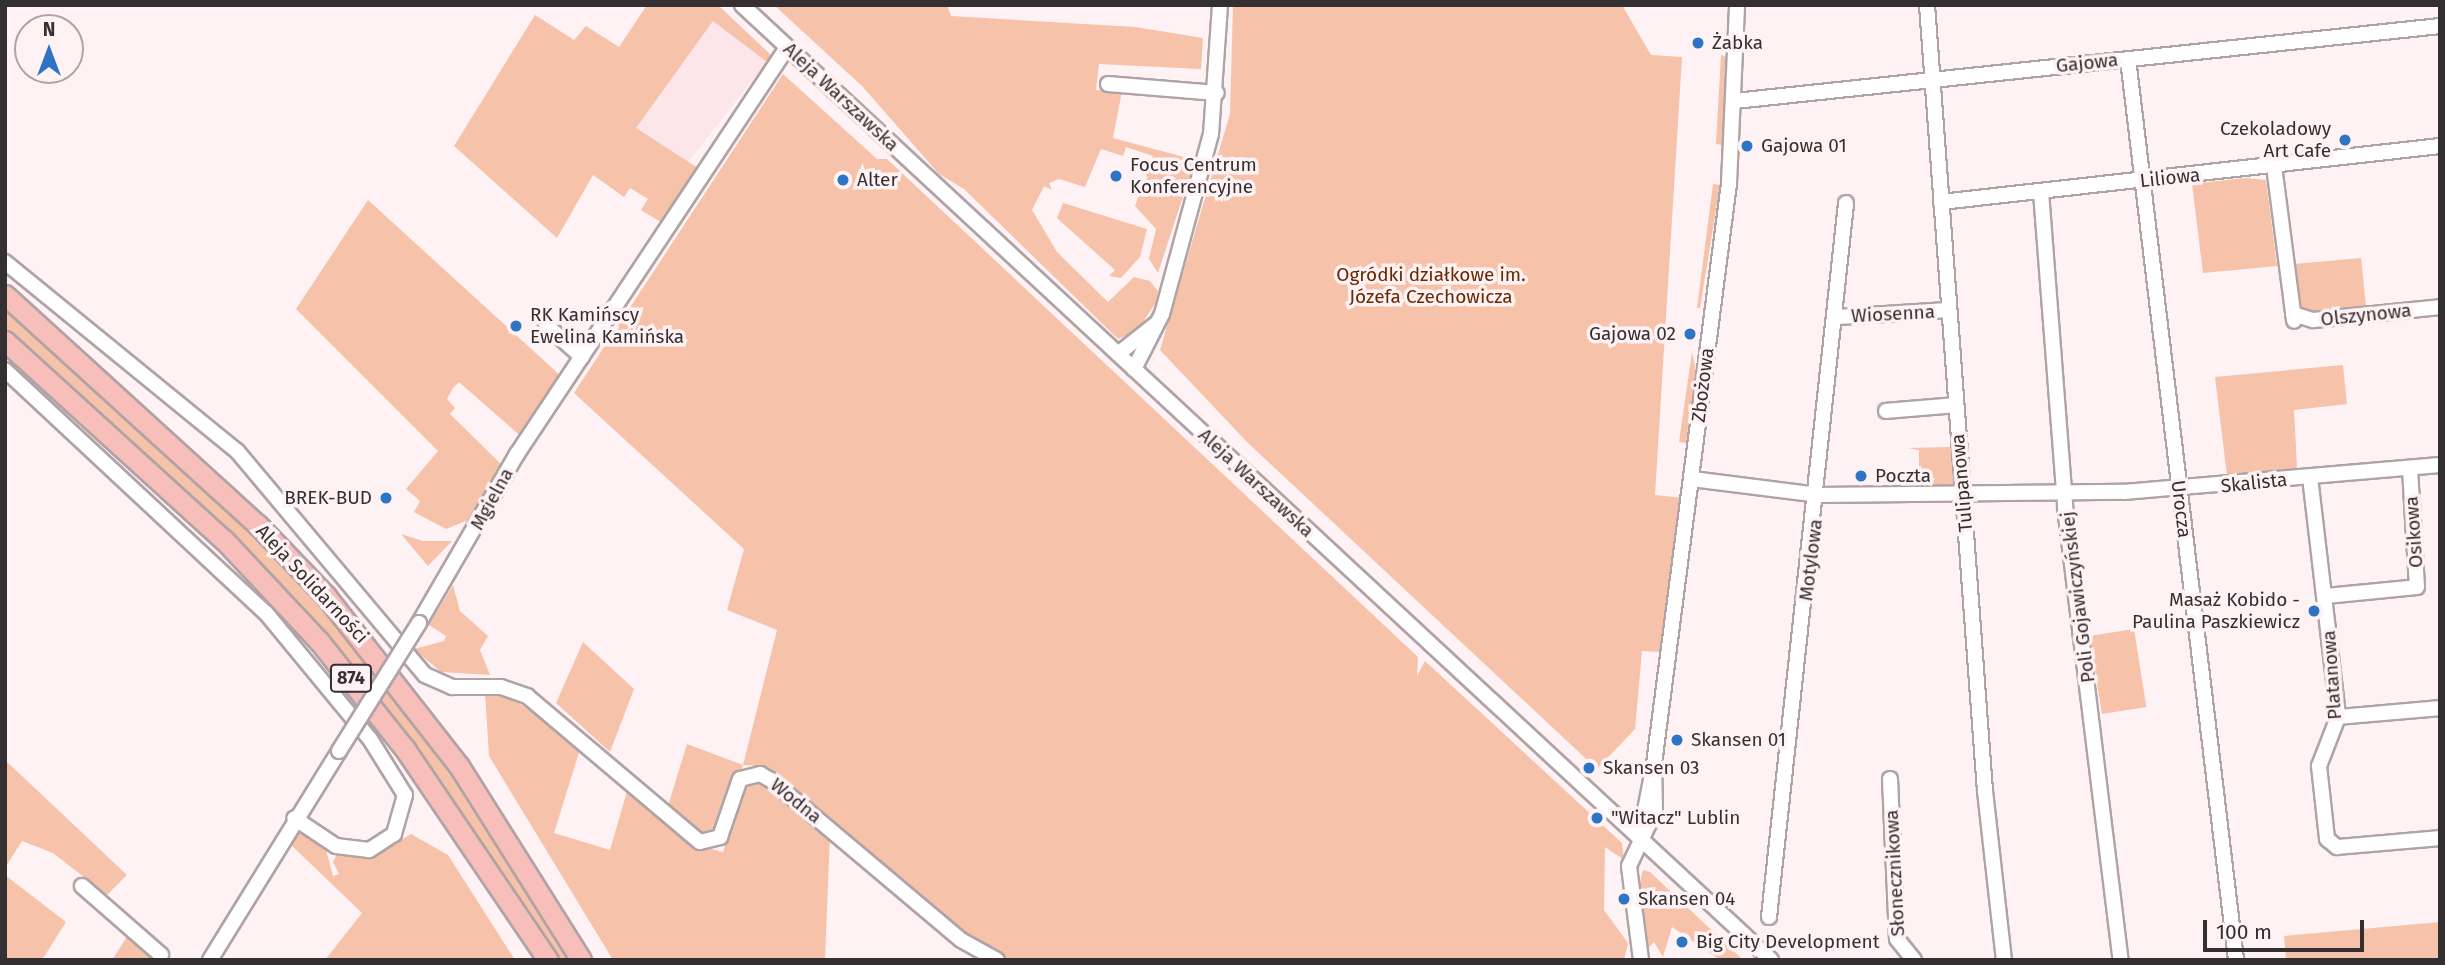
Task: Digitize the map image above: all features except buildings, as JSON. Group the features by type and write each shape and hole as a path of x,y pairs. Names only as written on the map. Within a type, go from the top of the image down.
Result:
{"main road":[{"name":"Aleja Solidarności","path":"5,295 220,490 326,596 459,766 581,960"},
{"name":"Aleja Solidarności","path":"5,341 224,540 319,640 411,757 548,960"}],"street":[{"name":"Aleja Warszawska","path":"742,5 1771,960"},
{"path":"1134,369 1158,322 1217,93 1220,5"},
{"name":"Zbożowa","path":"1641,960 1628,878 1640,840 1654,764 1692,479 1735,102 1737,5"},
{"name":"Tulipanowa","path":"1927,5 1963,494 2004,960"},
{"name":"Gajowa","path":"1735,102 2440,26"},
{"name":"Mgielna","path":"210,960 294,818 419,623 582,357 787,47"},
{"name":"Urocza","path":"2128,59 2140,181 2236,960"},
{"path":"1108,85 1217,93"},
{"name":"Liliowa","path":"1941,202 2440,146"},
{"name":"Olszynowa","path":"2274,166 2293,318 2313,320 2440,307"},
{"name":"Poli Gojawiczyńskiej","path":"2041,192 2068,493 2121,960"},
{"name":"Motylowa","path":"1769,917 1818,495 1846,204"},
{"name":"Wodna","path":"5,262 237,451 425,675 452,687 510,688 556,720 700,842 720,837 740,779 760,774 771,780 961,940 996,960"},
{"name":"Wiosenna","path":"1837,317 1949,310"},
{"path":"1118,354 1158,322"},
{"path":"546,325 582,357"},
{"path":"5,370 265,613 370,739 405,795 394,834 369,850 336,846 294,818"},
{"path":"1886,411 1956,405"},
{"name":"Skalista","path":"1692,479 1818,495 2068,493 2179,490 2440,465"},
{"name":"Osikowa","path":"2326,596 2417,587 2410,468"},
{"name":"Platanowa","path":"2310,477 2339,717 2319,766 2331,845 2440,838"},
{"path":"2339,717 2440,708"},
{"name":"Słonecznikowa","path":"1891,779 1897,939 1914,960"},
{"path":"82,886 161,954"}],"shaded area":[{"path":"713,20 767,62 685,167 631,125"}],"green space":[{"path":"647,5 718,5 771,55 767,62 713,21 636,128 698,168 664,224 641,210 648,199 630,188 624,197 593,175 557,238 454,146 535,15 574,40 586,26 619,47"},
{"path":"774,5 947,5 951,16 1135,27 1203,38 1201,69 1099,64 1096,90 1122,91 1113,138 1195,160 1158,273 1149,259 1156,229 1135,206 1153,156 1126,147 1123,156 1101,149 1085,187 1059,179 1049,183 1052,190 1044,186 1032,210 1057,252 1108,302 1134,277 1150,281 1158,291 1155,304 1137,331 1118,339 964,189 939,174 863,87"},
{"name":"Ogródki działkowe im. Józefa Czechowicza","path":"1233,5 1622,5 1651,55 1682,57 1655,495 1684,498 1664,652 1642,651 1635,729 1597,769 1248,443 1160,350 1230,114"},
{"path":"1721,55 1728,58 1722,145 1716,144"},
{"path":"783,74 877,159 887,159 1418,657 1417,676 1425,661 1622,843 1624,860 1605,847 1604,910 1628,943 1624,960 1008,960 960,932 758,766 743,765 777,630 727,610 744,549 574,393"},
{"path":"2245,178 2266,180 2277,266 2203,273 2192,184"},
{"path":"1713,184 1720,185 1700,308 1697,308"},
{"path":"368,200 563,378 524,439 459,382 453,388 447,399 455,408 450,414 504,467 476,517 446,529 414,512 420,501 406,489 438,451 296,309"},
{"path":"1063,203 1147,229 1140,257 1121,278 1109,276 1115,270 1057,218"},
{"path":"2361,258 2366,306 2305,312 2299,307 2294,264"},
{"path":"5,301 296,570 433,739 571,960 557,960 356,673 5,331"},
{"path":"1692,352 1696,371 1686,443 1679,442"},
{"path":"2343,365 2347,404 2294,410 2297,468 2227,476 2215,377"},
{"path":"1951,447 1954,486 1911,486 1910,469 1919,468 1919,450 1908,448"},
{"path":"401,534 423,541 452,541 428,566"},
{"path":"453,585 460,611 488,636 480,650 490,675 441,672 414,649 444,641 446,636 429,625"},
{"path":"2134,629 2146,707 2102,714 2090,636"},
{"path":"583,642 634,689 610,752 556,703"},
{"path":"503,692 581,746 554,833 610,850 628,788 699,846 723,852 744,787 762,778 830,834 825,960 613,960 489,756 485,693"},
{"path":"687,744 743,765 720,833 708,841 667,809"},
{"path":"5,760 127,875 107,895 53,853 22,841 5,868"},
{"path":"301,830 325,846 333,876 339,874 333,862 337,854 374,856 411,834 448,855 515,960 325,960 362,913 287,841"},
{"path":"1643,870 1650,872 1743,960 1720,960 1672,927 1663,957 1654,942 1648,948 1638,890"},
{"path":"5,875 66,922 42,960 5,960"},
{"path":"2440,922 2440,960 2286,960 2284,936"},
{"path":"130,932 160,960 112,960"}],"place":[{"name":"Żabka","path":"1698,43"},
{"name":"Czekoladowy Art Cafe","path":"2345,140"},
{"name":"Gajowa 01","path":"1747,146"},
{"name":"Focus Centrum Konferencyjne","path":"1116,176"},
{"name":"Alter","path":"843,180"},
{"name":"RK Kamińscy Ewelina Kamińska","path":"516,326"},
{"name":"Gajowa 02","path":"1690,334"},
{"name":"Poczta","path":"1861,476"},
{"name":"BREK-BUD","path":"386,498"},
{"name":"Masaż Kobido - Paulina Paszkiewicz","path":"2314,611"},
{"name":"Skansen 01","path":"1677,740"},
{"name":"Skansen 03","path":"1589,768"},
{"name":"\"Witacz\" Lublin","path":"1597,818"},
{"name":"Skansen 04","path":"1624,899"},
{"name":"Big City Development","path":"1682,942"}]}
